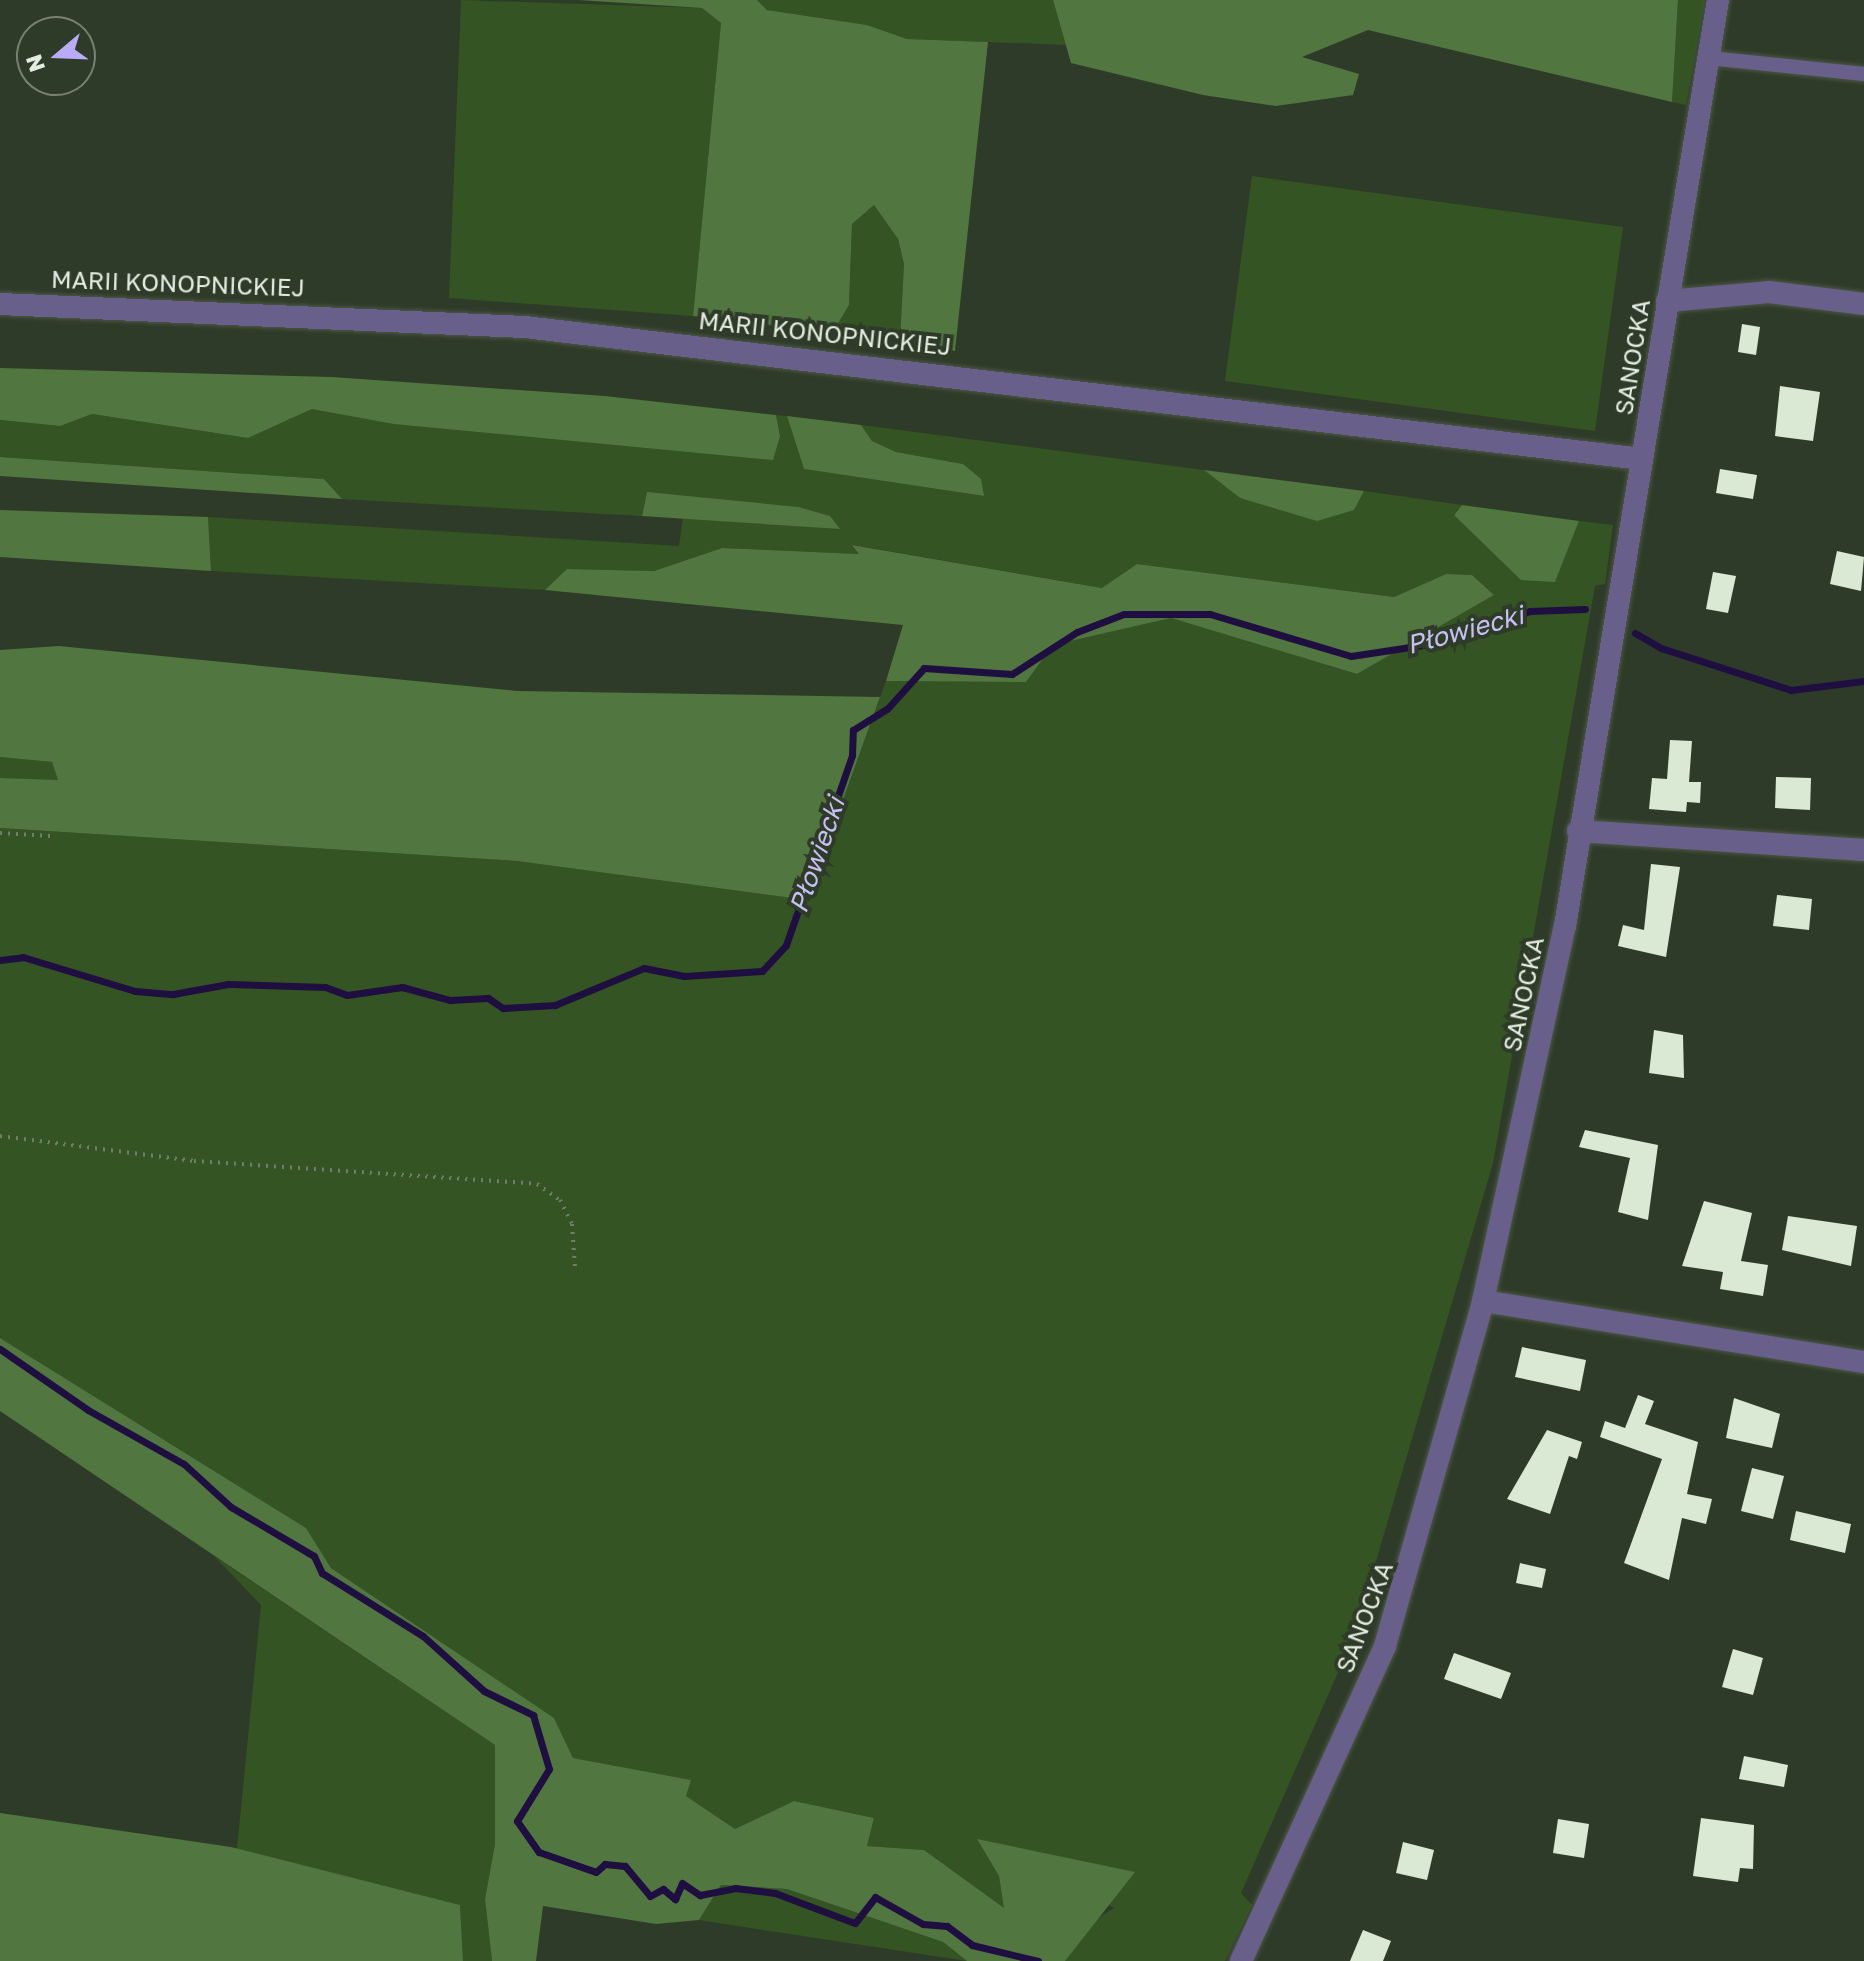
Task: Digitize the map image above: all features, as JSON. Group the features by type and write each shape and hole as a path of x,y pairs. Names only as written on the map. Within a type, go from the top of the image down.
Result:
{"street":[{"name":"SANOCKA","path":"1241,1961 1385,1646 1483,1301 1578,831 1718,0"},
{"path":"1667,301 1769,292 1864,304"},
{"name":"MARII KONOPNICKIEJ","path":"0,304 525,327 1642,459"},
{"path":"1578,831 1864,850"},
{"path":"1483,1301 1864,1362"}],"lane":[{"path":"1709,58 1864,74"}],"path":[{"path":"0,833 51,836"},
{"path":"0,1136 194,1161 537,1184 560,1200 572,1224 575,1268"}],"green space":[{"path":"461,0 702,8 721,23 693,316 449,298"},
{"path":"578,0 757,0 767,10 867,25 907,39 988,42 955,351 900,339 904,264 898,239 874,205 852,224 849,305 833,332 693,316 721,23 702,8"},
{"path":"757,0 1053,0 1066,45 907,39 867,25 767,10"},
{"path":"1053,0 1678,0 1672,102 1368,30 1302,57 1359,74 1353,95 1276,106 1203,95 1071,63"},
{"path":"1678,0 1705,0 1686,105 1672,102"},
{"path":"1252,176 1623,227 1595,431 1225,381"},
{"path":"874,205 898,239 904,264 900,339 833,332 849,305 852,224"},
{"path":"0,368 332,377 605,396 776,415 780,436 773,460 394,424 312,409 248,438 92,414 60,426 0,420"},
{"path":"312,409 555,438 780,436 776,415 787,416 804,469 983,496 963,464 896,452 872,441 861,425 1204,470 1240,498 1354,510 1364,491 1462,505 1454,514 1555,582 1579,521 1613,525 1605,584 1595,586 1493,1163 1354,1636 1241,1893 1252,1905 1225,1961 1065,1961 1092,1922 1114,1908 978,1840 999,1876 1005,1909 924,1850 867,1846 874,1818 794,1801 735,1829 686,1796 690,1780 573,1758 554,1718 331,1568 306,1528 0,1338 0,828 517,861 807,900 886,681 1026,682 1053,645 1171,618 1357,674 1494,595 1472,575 1446,574 1394,597 1137,564 1103,588 854,545 860,554 722,548 654,571 568,569 545,590 211,571 208,517 679,546 683,518 840,529 647,492 642,516 342,499 324,479 0,457 0,420 60,426 92,414 248,438"},
{"path":"787,416 861,425 872,441 896,452 963,464 981,479 984,496 804,469"},
{"path":"0,457 324,479 342,499 0,476"},
{"path":"1204,470 1364,491 1354,510 1317,521 1240,498"},
{"path":"647,492 798,507 830,516 840,529 642,516"},
{"path":"1462,505 1579,521 1555,582 1521,580 1454,515"},
{"path":"0,510 208,517 211,571 0,557"},
{"path":"852,545 1102,588 1137,564 1394,597 1446,574 1472,575 1494,595 1357,674 1171,618 1053,645 1026,682 886,681 903,625 545,590 567,569 654,571 722,548 859,554"},
{"path":"59,646 517,691 880,697 807,900 517,861 0,828 0,778 58,780 52,762 0,757 0,650"},
{"path":"0,757 52,762 59,781 0,778"},
{"path":"0,1338 306,1528 331,1568 554,1718 573,1758 691,1780 686,1796 735,1829 794,1801 874,1818 867,1846 924,1850 1004,1908 999,1876 977,1839 1135,1872 1065,1961 967,1961 943,1942 787,1889 721,1885 699,1920 656,1924 543,1906 536,1961 492,1961 485,1899 495,1844 495,1745 0,1411"},
{"path":"214,1556 495,1745 495,1844 485,1899 492,1961 463,1961 460,1905 237,1849 261,1605"},
{"path":"0,1813 231,1847 460,1905 463,1961 0,1961"},
{"path":"721,1885 787,1889 943,1942 967,1961 699,1920"}],"building":[{"path":"1742,324 1760,327 1756,355 1738,352"},
{"path":"1780,386 1820,392 1813,441 1775,436"},
{"path":"1720,469 1757,475 1753,499 1716,493"},
{"path":"1837,551 1864,557 1861,591 1830,584"},
{"path":"1713,572 1736,576 1728,613 1706,609"},
{"path":"1670,740 1692,741 1689,782 1701,782 1700,803 1687,802 1686,812 1649,809 1652,778 1667,779"},
{"path":"1776,777 1811,778 1810,810 1775,808"},
{"path":"1651,864 1680,867 1666,957 1618,946 1623,925 1644,930"},
{"path":"1777,895 1812,899 1809,930 1773,926"},
{"path":"1654,1030 1683,1035 1684,1078 1649,1073"},
{"path":"1585,1130 1658,1145 1648,1220 1618,1212 1630,1158 1579,1147"},
{"path":"1704,1201 1752,1213 1741,1261 1768,1265 1763,1296 1720,1289 1723,1272 1682,1266"},
{"path":"1788,1216 1857,1226 1851,1266 1782,1250"},
{"path":"1522,1347 1586,1360 1580,1391 1515,1377"},
{"path":"1638,1395 1654,1401 1645,1424 1698,1442 1687,1494 1712,1499 1706,1524 1682,1518 1669,1580 1624,1563 1662,1459 1600,1437 1605,1421 1625,1428"},
{"path":"1734,1398 1780,1414 1772,1448 1726,1438"},
{"path":"1547,1430 1582,1442 1577,1459 1569,1456 1550,1514 1507,1499"},
{"path":"1752,1468 1784,1476 1773,1519 1741,1511"},
{"path":"1796,1511 1851,1524 1845,1553 1790,1540"},
{"path":"1520,1563 1546,1569 1542,1588 1516,1583"},
{"path":"1733,1649 1763,1658 1753,1695 1722,1687"},
{"path":"1454,1653 1511,1673 1501,1699 1444,1679"},
{"path":"1744,1756 1788,1765 1784,1787 1739,1779"},
{"path":"1701,1818 1754,1825 1753,1869 1740,1868 1738,1882 1693,1876"},
{"path":"1558,1819 1589,1824 1584,1858 1553,1853"},
{"path":"1403,1842 1434,1850 1427,1880 1396,1873"},
{"path":"1363,1930 1391,1941 1383,1961 1350,1961"}],"waterway":[{"name":"Płowiecki","path":"0,960 23,957 135,991 173,994 228,984 325,987 347,995 402,987 450,1000 488,998 503,1008 555,1005 644,968 684,976 762,971 786,945 852,755 853,730 887,709 924,668 1012,674 1077,632 1124,614 1210,614 1351,656 1443,642 1530,611 1585,609"},
{"name":"Płowiecki","path":"1635,633 1661,648 1791,690 1864,681"},
{"path":"0,1349 88,1410 184,1464 231,1507 314,1556 322,1573 423,1636 484,1691 533,1715 549,1769 517,1821 539,1852 596,1872 605,1864 625,1866 650,1896 663,1889 675,1899 682,1883 700,1895 735,1888 775,1893 855,1923 875,1897 923,1924 947,1926 972,1945 1038,1961"}]}
